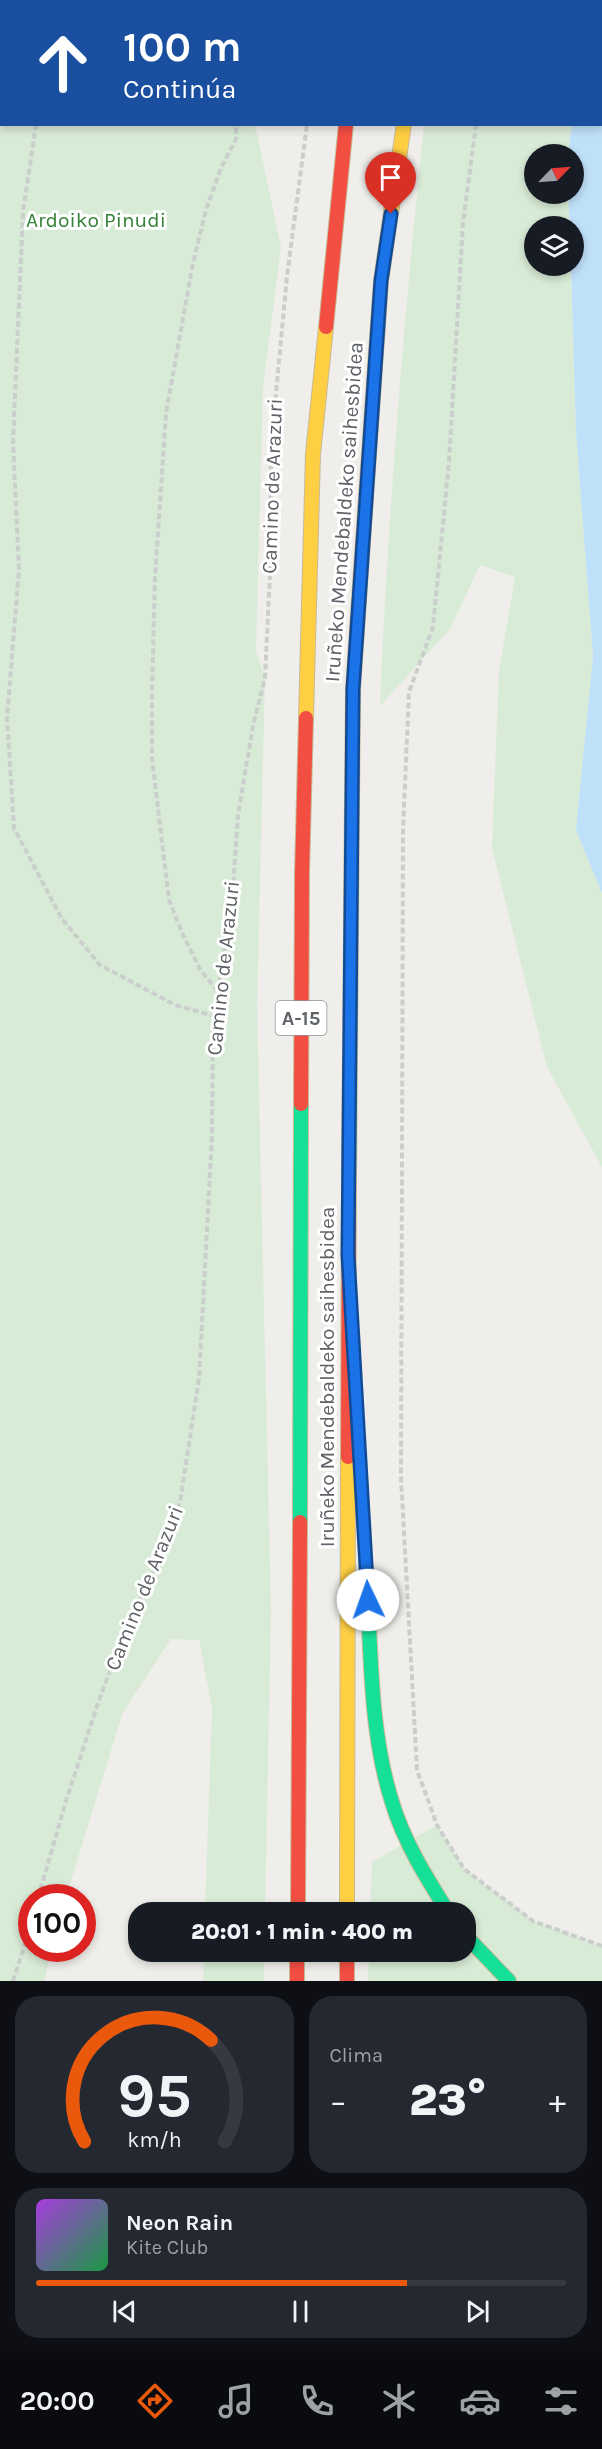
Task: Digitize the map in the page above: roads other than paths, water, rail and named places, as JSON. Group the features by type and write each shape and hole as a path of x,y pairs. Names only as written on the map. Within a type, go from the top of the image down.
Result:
{"highway":[{"name":"Iruñeko Mendebaldeko saihesbidea","path":"298,1902 302,861 313,454 346,126"},
{"name":"Iruñeko Mendebaldeko saihesbidea","path":"347,1902 348,1255 353,689 381,281 404,126"},
{"path":"348,1255 362,1503"},
{"path":"367,1585 374,1715 387,1787 403,1832 442,1902"},
{"path":"476,1946 509,1981"},
{"path":"297,1962 297,1981"},
{"path":"346,1981 347,1962"}],"water":[{"path":"572,126 602,126 602,893 576,830 593,656 576,432 571,276 584,276 584,216 569,216 569,204 584,204 584,144 569,144"}],"park label":[{"name":"Ardoiko Pinudi","path":"96,220"}]}
